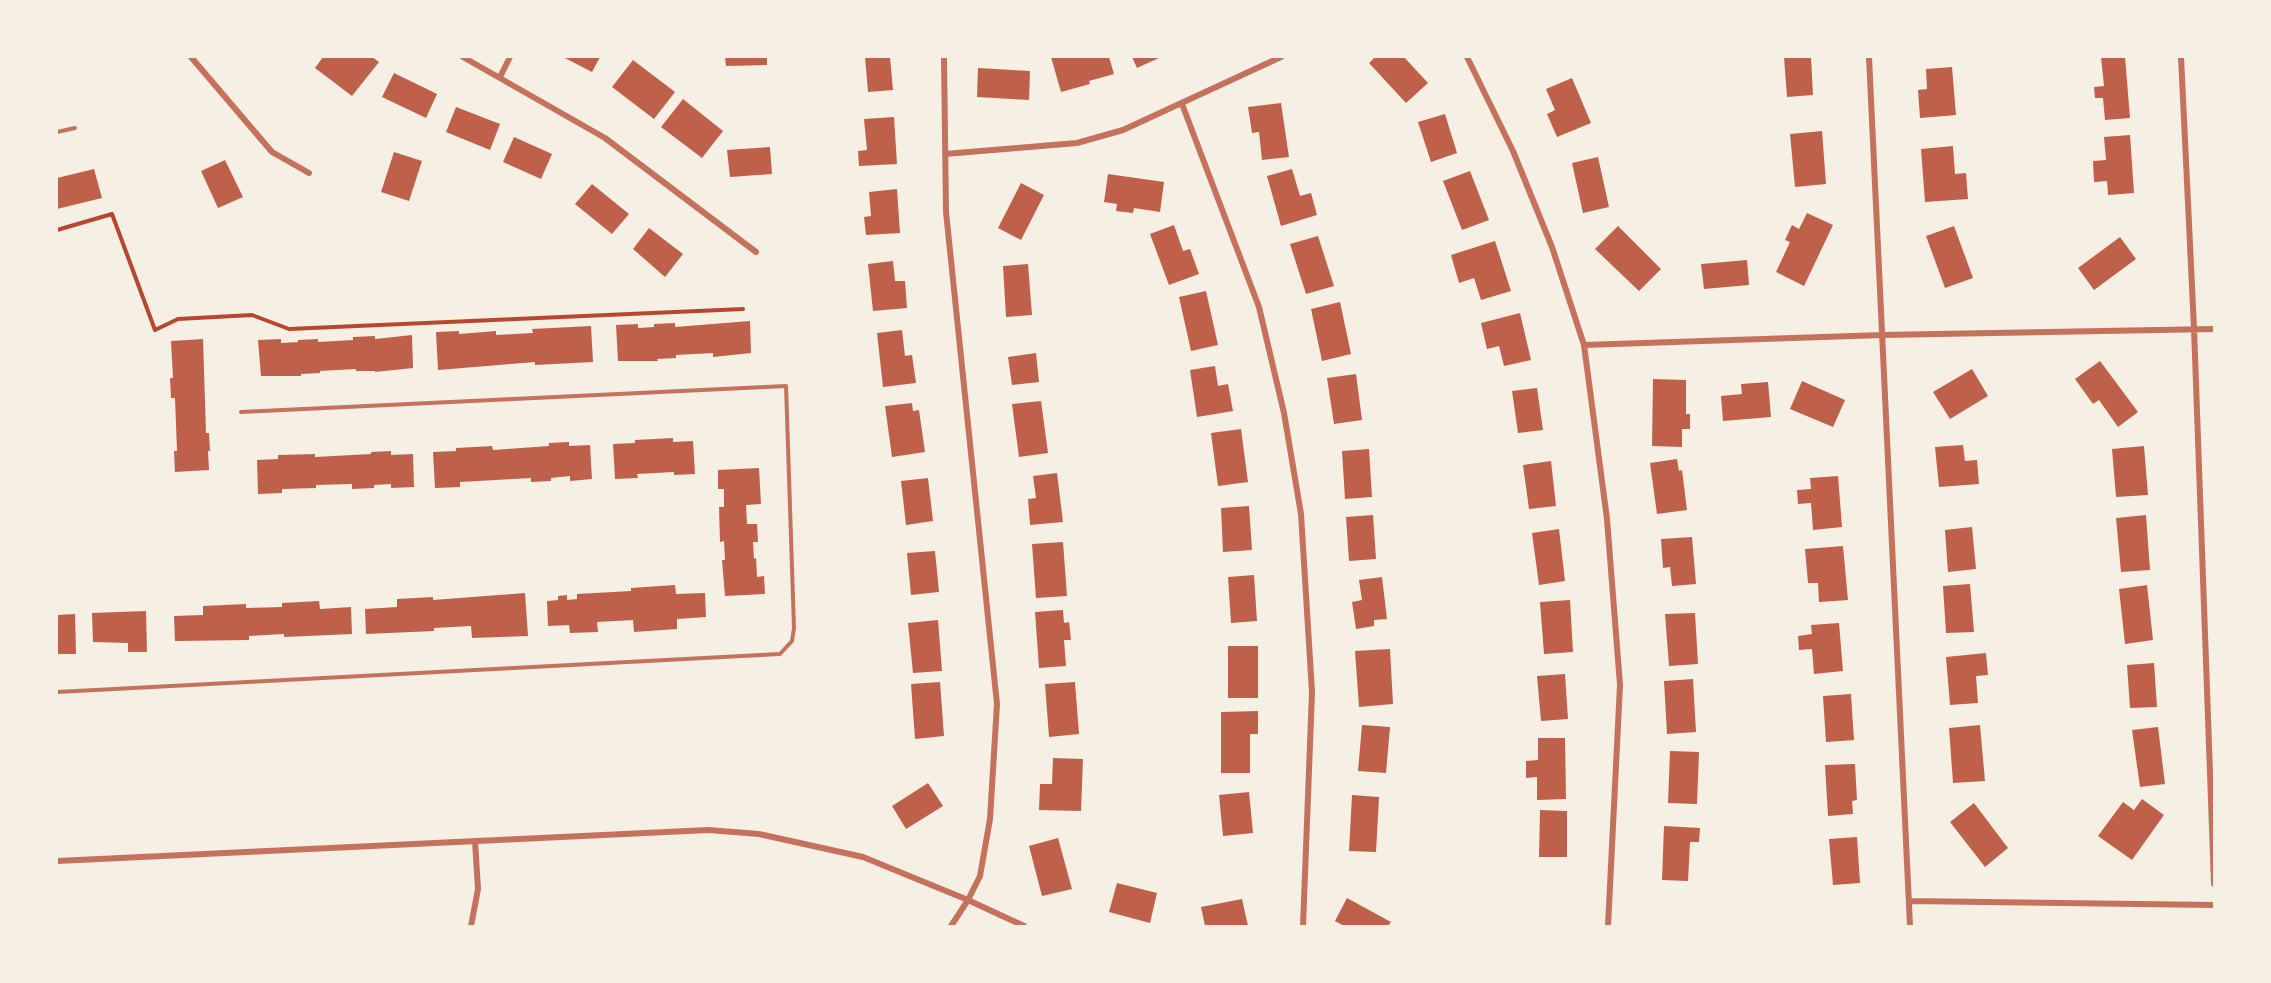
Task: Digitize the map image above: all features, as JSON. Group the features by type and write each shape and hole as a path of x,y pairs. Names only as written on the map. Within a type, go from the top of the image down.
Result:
{"street":[{"path":"191,57 272,152 309,173"},
{"path":"464,57 606,138 756,252"},
{"path":"500,77 510,57"},
{"path":"944,57 946,212 997,704 990,819 980,876 951,926"},
{"path":"945,154 1077,143 1123,130 1281,57"},
{"path":"1467,57 1522,172 1552,247 1584,345 1607,519 1620,685 1608,926"},
{"path":"1869,57 1910,926"},
{"path":"2181,57 2194,328 2214,884"},
{"path":"1182,104 1259,307 1284,413 1301,514 1312,692 1303,926"},
{"path":"1584,345 1882,335 2214,329"},
{"path":"57,861 708,830 759,834 863,857 968,900 1024,926"},
{"path":"471,926 478,889 475,841"},
{"path":"1909,901 2214,905"}],"lane":[{"path":"57,132 75,128"},
{"path":"57,692 780,654 792,641 794,628 786,386 241,412"}],"path":[{"path":"57,230 112,214 155,330 178,319 252,315 289,329 743,309"}],"building":[{"path":"323,57 372,57 379,62 352,96 315,68"},
{"path":"563,57 600,57 592,72"},
{"path":"725,57 767,57 767,65 726,66"},
{"path":"865,57 890,57 893,90 868,92"},
{"path":"1051,57 1109,57 1114,74 1061,92"},
{"path":"1132,57 1161,57 1137,68"},
{"path":"1375,57 1404,57 1428,83 1406,103 1369,63"},
{"path":"1784,57 1811,57 1813,95 1787,97"},
{"path":"2101,57 2125,57 2130,118 2105,120 2103,98 2095,98 2094,87 2104,86"},
{"path":"633,60 675,92 654,119 612,87"},
{"path":"1952,67 1956,115 1920,118 1918,90 1927,89 1926,69"},
{"path":"978,68 1030,71 1029,100 977,97"},
{"path":"394,73 437,94 426,118 382,97"},
{"path":"1572,78 1591,123 1557,137 1547,114 1555,110 1546,89"},
{"path":"683,99 723,131 702,158 661,127"},
{"path":"1281,103 1289,157 1262,160 1259,132 1252,133 1248,107"},
{"path":"456,107 500,124 490,150 446,132"},
{"path":"1445,114 1457,153 1431,162 1418,122"},
{"path":"894,117 897,164 859,166 858,151 867,150 864,119"},
{"path":"1822,131 1826,184 1795,187 1790,134"},
{"path":"2130,135 2134,193 2108,195 2107,181 2094,182 2093,161 2106,160 2104,137"},
{"path":"514,137 552,154 541,179 503,162"},
{"path":"1953,146 1955,174 1966,173 1968,199 1925,202 1921,149"},
{"path":"770,147 772,174 730,177 727,150"},
{"path":"394,152 422,161 409,201 381,192"},
{"path":"1598,157 1609,207 1583,213 1572,163"},
{"path":"225,160 243,197 218,208 201,171"},
{"path":"94,169 102,198 57,209 57,178"},
{"path":"1292,169 1300,196 1311,193 1317,215 1281,226 1267,176"},
{"path":"1470,171 1489,220 1462,230 1443,181"},
{"path":"1108,174 1164,182 1160,212 1134,208 1133,213 1116,211 1117,204 1104,202"},
{"path":"1021,183 1044,195 1021,240 998,228"},
{"path":"592,184 629,214 612,234 575,204"},
{"path":"897,189 900,233 866,235 864,217 871,216 869,192"},
{"path":"1807,213 1833,225 1804,286 1776,272 1790,242 1785,240 1792,225 1799,229"},
{"path":"1174,225 1183,251 1190,249 1199,274 1169,285 1150,234"},
{"path":"1618,226 1661,269 1639,291 1595,249"},
{"path":"1954,226 1973,278 1945,288 1926,236"},
{"path":"649,228 683,254 665,277 633,249"},
{"path":"1318,236 1334,286 1306,294 1290,244"},
{"path":"2120,237 2136,259 2094,290 2078,268"},
{"path":"1495,241 1511,291 1481,300 1474,278 1459,283 1451,255"},
{"path":"1747,260 1749,285 1704,289 1701,264"},
{"path":"893,261 895,281 905,281 907,308 873,311 868,264"},
{"path":"1028,264 1032,315 1006,317 1003,266"},
{"path":"1206,291 1218,345 1191,351 1179,297"},
{"path":"1340,302 1351,354 1322,361 1311,309"},
{"path":"1520,313 1531,360 1504,366 1499,346 1487,349 1481,323"},
{"path":"750,321 751,353 713,357 713,353 676,355 676,358 657,359 658,361 618,361 616,325 638,324 638,328 654,327 654,324 675,323 675,327"},
{"path":"591,326 593,362 535,365 535,362 438,370 436,332 459,331 459,334 496,331 496,335 533,333 532,329"},
{"path":"902,330 905,356 912,355 916,383 883,387 877,333"},
{"path":"412,335 413,368 375,372 356,371 356,369 320,371 320,373 301,374 301,376 261,376 258,340 281,339 281,343 318,339 318,342 353,340 353,337 375,336 375,339"},
{"path":"203,339 206,433 209,433 210,451 208,451 209,470 175,472 174,451 177,451 175,398 171,398 170,378 173,378 171,341"},
{"path":"1036,353 1039,382 1012,385 1008,357"},
{"path":"2100,361 2138,412 2118,427 2099,400 2093,404 2075,379"},
{"path":"1215,366 1218,386 1228,384 1233,411 1197,417 1190,370"},
{"path":"1972,369 1988,396 1950,419 1933,392"},
{"path":"1356,374 1362,420 1334,424 1327,378"},
{"path":"1653,379 1686,380 1686,414 1690,414 1690,429 1682,429 1682,447 1652,446"},
{"path":"1802,381 1845,400 1833,427 1790,409"},
{"path":"1768,382 1771,417 1723,421 1721,396 1742,394 1741,384"},
{"path":"1537,388 1543,430 1518,433 1512,391"},
{"path":"1041,401 1048,453 1019,457 1012,404"},
{"path":"912,403 913,411 919,410 925,452 892,457 885,406"},
{"path":"1241,429 1248,482 1218,486 1211,433"},
{"path":"673,438 673,442 693,441 695,474 674,475 674,472 637,474 638,478 615,479 613,444"},
{"path":"569,442 569,446 590,445 592,479 570,481 570,476 551,478 551,481 531,482 531,478 460,482 460,487 435,488 433,452 492,446 493,450 549,446 549,443"},
{"path":"1963,445 1965,461 1977,460 1979,484 1939,487 1935,447"},
{"path":"2144,446 2148,495 2116,497 2112,449"},
{"path":"1369,449 1372,497 1345,499 1342,451"},
{"path":"391,451 391,455 413,454 414,487 391,488 391,484 374,485 374,488 352,489 352,484 316,485 316,488 282,489 282,493 258,494 257,460 278,459 278,455 315,454 315,457"},
{"path":"1677,459 1679,471 1682,470 1687,510 1657,514 1650,463"},
{"path":"1551,461 1556,506 1529,509 1523,465"},
{"path":"759,468 761,504 746,505 747,524 757,524 758,542 753,542 754,559 756,558 757,577 764,576 765,594 725,596 722,560 725,560 724,541 720,542 719,507 724,507 724,489 718,489 718,470"},
{"path":"1057,473 1063,522 1030,525 1028,499 1036,498 1033,476"},
{"path":"1838,476 1842,527 1813,530 1811,503 1798,504 1797,490 1811,489 1810,478"},
{"path":"928,478 933,521 906,525 901,481"},
{"path":"1249,506 1252,550 1223,552 1221,508"},
{"path":"1373,515 1376,559 1349,561 1346,517"},
{"path":"2146,515 2150,570 2121,572 2116,518"},
{"path":"1972,527 1976,569 1948,572 1945,530"},
{"path":"1559,529 1565,581 1539,585 1532,533"},
{"path":"1692,537 1696,584 1672,586 1670,567 1663,568 1661,539"},
{"path":"1063,542 1067,596 1036,598 1032,544"},
{"path":"1843,546 1848,600 1819,602 1818,583 1808,583 1805,549"},
{"path":"935,551 939,592 911,595 907,553"},
{"path":"1254,575 1257,621 1231,623 1228,577"},
{"path":"1382,577 1387,619 1374,620 1374,626 1356,629 1352,602 1362,600 1359,580"},
{"path":"1970,584 1974,632 1946,633 1943,586"},
{"path":"675,585 676,594 705,593 706,617 677,619 677,629 634,632 633,620 597,622 598,632 570,633 569,625 548,626 547,601 558,600 558,596 567,595 567,600 577,599 577,594 631,591 631,588"},
{"path":"2147,585 2153,640 2125,644 2119,589"},
{"path":"525,593 528,636 472,638 471,626 434,628 434,631 366,634 365,609 397,607 397,599 433,597 433,600"},
{"path":"1570,600 1573,652 1544,654 1540,602"},
{"path":"319,601 320,609 351,607 352,634 284,637 284,634 249,636 249,640 175,641 174,616 203,615 203,606 246,604 246,608 282,607 282,603"},
{"path":"1063,610 1064,623 1069,622 1071,640 1064,640 1066,666 1039,668 1035,612"},
{"path":"146,611 147,652 128,652 128,643 93,642 92,613"},
{"path":"1695,613 1698,664 1669,666 1665,614"},
{"path":"75,614 76,654 58,654 57,615"},
{"path":"938,620 942,671 913,673 908,623"},
{"path":"1839,623 1843,671 1814,674 1812,649 1799,650 1798,636 1812,634 1811,625"},
{"path":"1228,646 1258,646 1258,698 1228,698"},
{"path":"1390,649 1393,704 1359,707 1355,651"},
{"path":"1986,653 1988,675 1976,676 1978,703 1950,705 1946,657"},
{"path":"2154,663 2157,707 2130,708 2127,665"},
{"path":"1565,674 1568,719 1541,721 1537,676"},
{"path":"1693,679 1696,732 1667,734 1664,681"},
{"path":"940,682 944,736 915,739 911,684"},
{"path":"1075,682 1079,734 1049,737 1045,684"},
{"path":"1851,694 1854,740 1826,742 1823,696"},
{"path":"1258,711 1258,734 1250,734 1250,773 1221,773 1221,712"},
{"path":"1362,725 1390,727 1386,773 1358,771"},
{"path":"1980,725 1985,781 1953,783 1949,728"},
{"path":"2158,727 2165,784 2140,787 2132,730"},
{"path":"1538,738 1565,738 1566,799 1537,800 1537,777 1526,778 1526,761 1538,760"},
{"path":"1670,751 1699,752 1697,804 1668,803"},
{"path":"1053,758 1083,759 1081,811 1039,810 1040,784 1052,784"},
{"path":"1855,764 1857,800 1852,801 1853,814 1828,816 1825,765"},
{"path":"928,783 943,806 906,829 892,806"},
{"path":"1249,792 1253,833 1223,836 1219,795"},
{"path":"1352,795 1379,797 1376,852 1349,851"},
{"path":"2142,799 2164,815 2132,860 2098,836 2123,802 2134,810"},
{"path":"1974,803 2008,848 1985,867 1950,822"},
{"path":"1540,810 1567,811 1567,857 1539,857"},
{"path":"1664,826 1700,828 1699,842 1690,842 1688,881 1662,880"},
{"path":"1857,837 1860,883 1833,885 1829,839"},
{"path":"1058,838 1072,889 1042,896 1029,846"},
{"path":"1117,883 1157,893 1150,923 1109,912"},
{"path":"1347,898 1391,922 1388,926 1344,926 1335,921"},
{"path":"1242,899 1248,926 1205,926 1201,907"}]}
